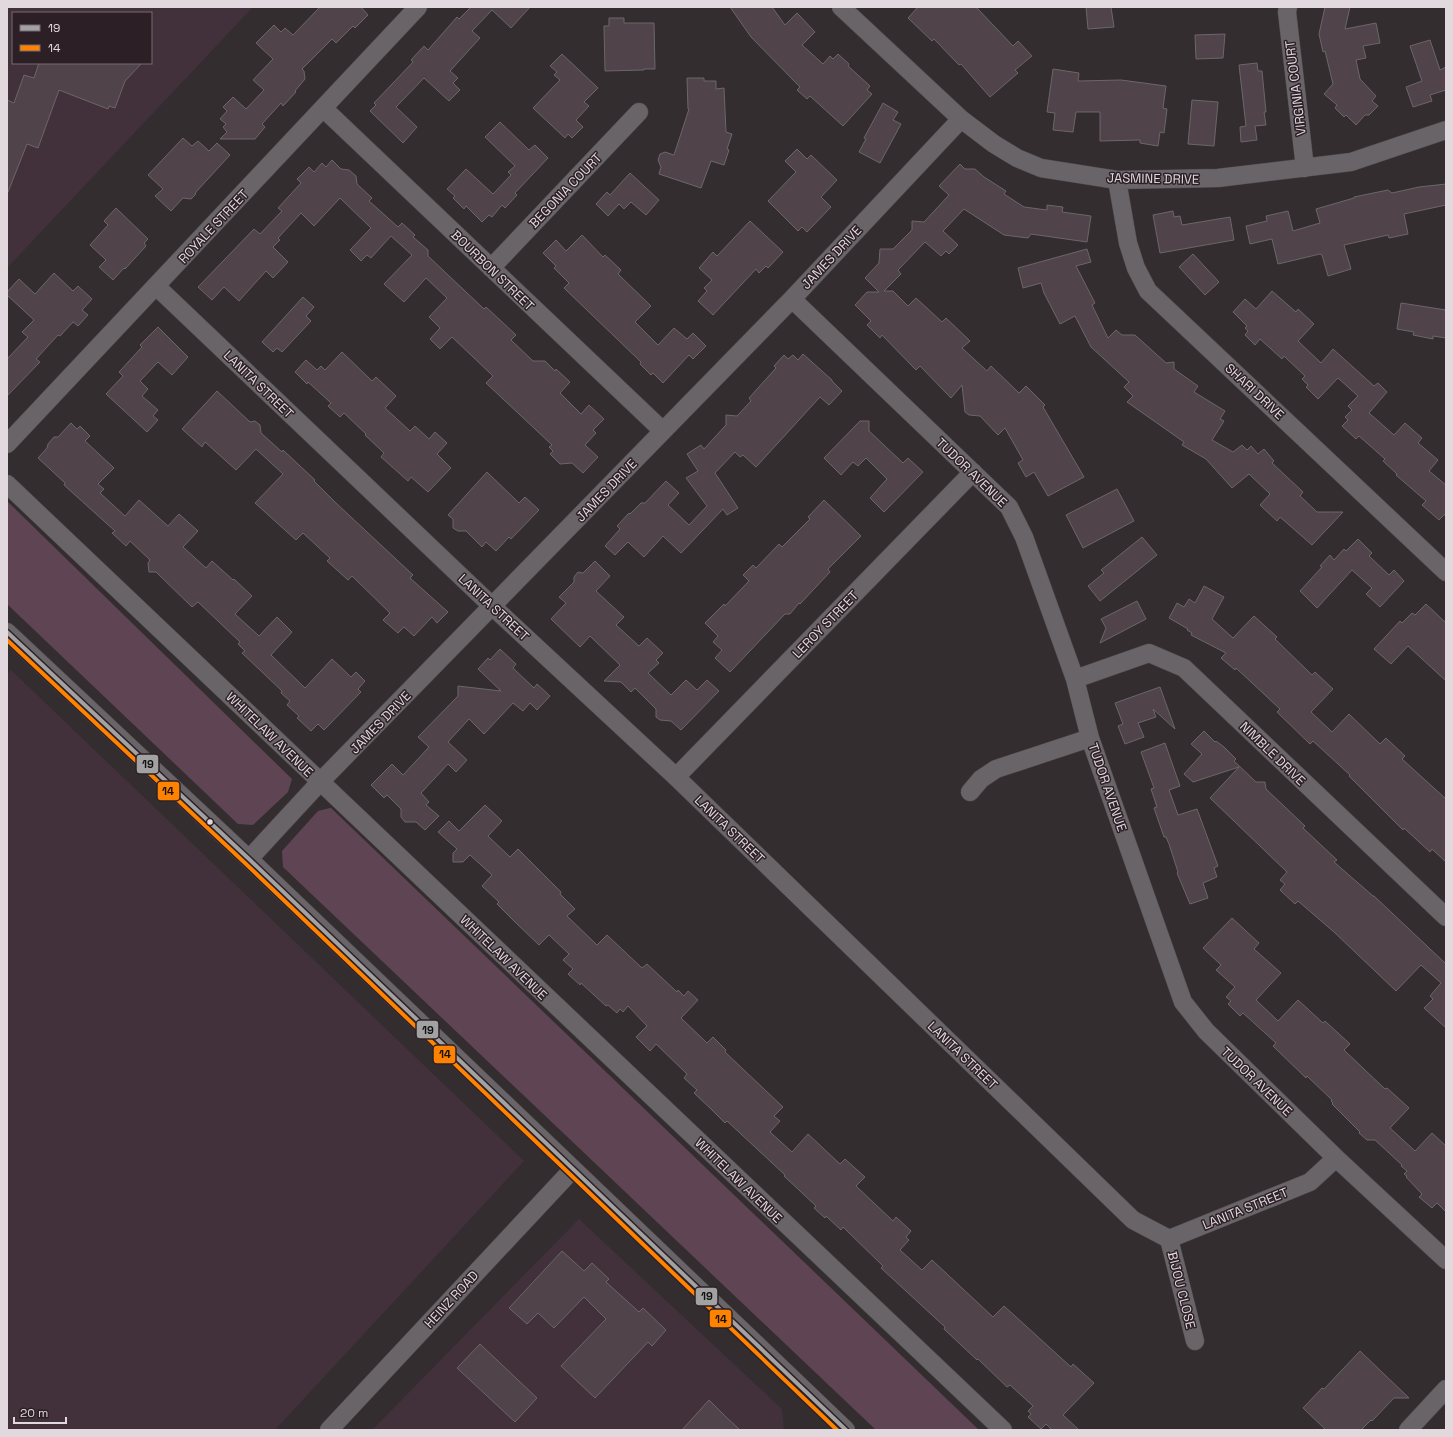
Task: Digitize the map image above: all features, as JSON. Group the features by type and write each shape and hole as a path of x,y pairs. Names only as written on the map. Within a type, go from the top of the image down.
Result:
{"street":[{"name":"ROYALE STREET","path":"7,444 418,7"},
{"name":"JASMINE DRIVE","path":"841,7 961,119 994,144 1017,158 1041,168 1117,180 1218,178 1351,162 1446,130"},
{"name":"VIRGINIA COURT","path":"1288,7 1287,12 1305,168"},
{"name":"BOURBON STREET","path":"323,108 663,431"},
{"name":"BEGONIA COURT","path":"491,268 639,112"},
{"name":"JAMES DRIVE","path":"249,859 320,782 792,299 961,119"},
{"name":"SHARI DRIVE","path":"1117,180 1128,243 1136,268 1148,291 1446,572"},
{"name":"LANITA STREET","path":"156,286 492,606 676,777 1133,1220 1169,1239 1310,1182 1336,1158"},
{"name":"TUDOR AVENUE","path":"792,299 1009,507 1021,531 1075,678 1090,738 1183,1002 1206,1031 1336,1158 1446,1260"},
{"name":"LEROY STREET","path":"676,777 973,472"},
{"name":"WHITELAW AVENUE","path":"7,484 1003,1430"},
{"path":"7,632 249,859 573,1169 834,1426"},
{"name":"NIMBLE DRIVE","path":"1075,678 1149,653 1184,668 1446,917"},
{"path":"970,792 981,779 996,769 1090,738"},
{"name":"HEINZ ROAD","path":"329,1430 573,1169"},
{"name":"BIJOU CLOSE","path":"1169,1239 1195,1341"},
{"path":"1408,1430 1446,1389"}],"shaded area":[{"path":"7,7 253,7 7,268"},
{"path":"7,501 292,779 288,792 253,825 238,824 7,604"},
{"path":"11,670 524,1161 275,1430 7,1430 7,674"},
{"path":"331,808 979,1430 876,1430 283,867 282,851 318,811"},
{"path":"579,1219 782,1409 784,1430 372,1430"}],"building":[{"path":"320,7 361,7 368,15 355,28 353,26 336,43 332,39 302,69 304,71 305,79 295,91 296,92 283,106 281,103 262,124 265,127 255,139 220,139 227,132 223,127 226,124 220,119 227,111 223,107 233,97 246,109 264,90 253,80 273,59 256,43 274,25 281,32 285,28 293,35"},
{"path":"471,7 530,7 511,28 492,10 472,31 480,38 450,71 458,78 453,83 460,90 449,101 424,78 396,107 417,127 403,143 370,111 376,105 374,103 413,62 411,60 424,46 428,50 457,17 459,19"},
{"path":"730,7 772,7 785,25 797,13 815,32 802,45 823,64 830,56 833,59 838,54 849,64 848,66 870,86 867,90 872,94 843,126 810,96 807,99 797,90 800,87 751,37"},
{"path":"918,7 976,7 1013,46 1018,41 1032,56 1015,70 1018,73 990,97 961,64 959,65 934,39 932,41 908,18"},
{"path":"1086,7 1111,7 1114,27 1088,29"},
{"path":"1325,7 1350,7 1345,29 1376,23 1380,43 1363,46 1366,58 1356,60 1360,79 1376,96 1372,101 1378,106 1369,115 1365,115 1356,125 1346,115 1344,117 1335,108 1337,105 1324,94 1333,84 1319,34"},
{"path":"609,18 624,18 624,23 654,23 655,69 605,71 604,26 609,26"},
{"path":"1225,34 1223,58 1196,59 1195,35"},
{"path":"1430,40 1440,70 1446,67 1446,90 1430,95 1432,101 1413,107 1406,87 1422,81 1410,46"},
{"path":"562,54 598,88 584,102 589,106 576,120 583,127 572,138 568,134 565,138 533,108 560,80 554,75 557,72 550,66"},
{"path":"1257,63 1258,71 1262,71 1266,125 1255,126 1257,140 1241,142 1240,127 1246,126 1239,65"},
{"path":"39,64 141,64 125,81 115,108 109,106 108,109 59,90 38,148 27,144 7,192 7,100 14,103 24,75 34,78"},
{"path":"1053,69 1079,73 1078,81 1121,80 1166,86 1163,108 1167,109 1164,133 1160,132 1158,146 1140,143 1140,140 1100,141 1100,112 1076,112 1073,132 1053,130 1055,113 1047,112"},
{"path":"687,78 704,78 704,81 716,81 716,89 724,88 726,132 732,134 724,165 711,161 701,188 659,174 661,167 658,160 660,154 665,152 674,155 689,109"},
{"path":"1192,100 1218,102 1214,146 1188,144"},
{"path":"883,103 898,112 893,120 901,124 880,163 859,152 866,139 864,138"},
{"path":"500,122 529,150 535,145 548,158 515,193 517,195 505,208 502,205 492,217 489,215 482,222 466,206 464,209 453,198 455,196 447,189 466,169 493,194 511,175 508,172 515,166 485,137"},
{"path":"183,138 192,146 198,141 209,151 217,143 230,155 191,199 183,198 171,211 155,196 163,189 148,175"},
{"path":"797,149 807,159 811,155 837,180 821,197 831,207 807,232 802,227 798,231 768,201 796,172 785,161"},
{"path":"332,160 341,169 349,170 356,176 357,184 372,198 369,201 398,227 402,223 415,235 413,237 428,250 428,256 484,309 486,307 516,335 511,340 533,361 545,361 555,371 556,369 570,382 560,393 581,414 589,405 604,419 593,430 596,433 585,445 598,457 583,473 572,463 560,464 550,454 553,451 549,447 552,445 486,383 493,376 452,337 440,349 430,339 440,328 429,317 447,298 426,278 404,302 384,284 412,255 391,236 371,258 367,255 361,261 350,250 371,228 340,198 314,226 301,213 278,238 280,240 273,247 288,262 273,278 266,271 239,301 224,287 212,300 198,287 254,229 260,234 282,211 278,208 301,183 297,179 309,167 314,172 322,163 326,167"},
{"path":"960,164 965,169 975,169 984,177 1006,191 1004,194 1024,207 1047,210 1047,205 1063,207 1062,212 1091,216 1087,242 1031,234 1028,238 1004,235 964,209 943,231 958,245 949,254 946,251 941,256 925,242 898,270 901,274 884,291 893,291 908,306 916,298 942,322 946,318 970,341 962,348 987,371 991,366 1019,393 1026,386 1045,405 1043,407 1084,477 1048,496 1034,472 1026,477 1018,463 1023,460 1005,428 998,435 980,416 969,415 965,412 962,385 951,398 920,366 916,370 882,335 880,338 867,325 871,321 855,305 867,292 879,292 865,278 879,263 880,249 893,249 912,230 912,221 924,222 949,195 939,186"},
{"path":"630,173 659,200 646,215 631,202 624,209 619,204 608,216 596,204 607,192 610,195"},
{"path":"1446,184 1446,205 1404,214 1408,234 1389,238 1388,235 1344,245 1351,269 1328,276 1322,255 1320,254 1278,264 1272,239 1250,244 1246,226 1267,221 1266,216 1288,211 1293,231 1320,223 1316,209 1354,197 1388,190 1392,193 1419,187"},
{"path":"116,208 148,239 144,243 146,246 113,280 99,267 106,260 90,245 108,225 104,221"},
{"path":"1173,211 1174,217 1180,216 1182,225 1230,217 1234,240 1160,253 1153,215"},
{"path":"750,221 783,252 768,268 766,266 759,273 756,269 713,315 698,301 707,291 704,288 712,280 699,268 713,252 717,256"},
{"path":"582,235 603,257 605,255 621,270 618,274 651,306 635,322 658,345 674,328 687,339 693,333 706,346 693,359 689,355 663,383 653,373 651,375 640,364 641,362 564,288 569,283 554,268 556,266 543,253 556,240 566,251"},
{"path":"1087,249 1091,262 1076,266 1095,303 1092,305 1108,338 1116,330 1122,335 1135,335 1166,363 1174,362 1174,369 1198,386 1194,392 1225,411 1220,419 1224,421 1212,440 1233,452 1242,445 1247,450 1251,446 1258,454 1264,449 1274,461 1272,463 1303,492 1300,496 1317,512 1343,512 1312,545 1280,517 1277,521 1260,505 1270,494 1249,474 1232,488 1206,459 1182,445 1184,442 1127,402 1133,396 1124,387 1129,382 1091,347 1075,316 1060,324 1044,293 1041,283 1023,288 1018,268"},
{"path":"1193,254 1219,282 1205,295 1179,267"},
{"path":"54,273 73,291 78,286 92,299 82,310 88,315 78,326 73,322 60,336 58,335 36,359 40,362 7,396 7,359 28,337 22,332 34,320 7,295 7,292 19,279 35,294"},
{"path":"1272,291 1296,312 1298,309 1314,324 1298,341 1321,363 1333,349 1374,386 1378,383 1387,392 1369,413 1394,435 1405,423 1422,438 1418,443 1438,460 1429,471 1446,485 1446,513 1439,520 1422,505 1426,501 1396,475 1397,474 1383,461 1385,459 1359,436 1356,439 1342,426 1348,420 1345,417 1352,410 1348,406 1358,396 1338,378 1318,399 1306,387 1308,385 1302,379 1305,376 1284,356 1282,359 1260,339 1255,345 1245,335 1248,331 1245,328 1247,326 1233,312 1245,299 1256,309"},
{"path":"303,297 314,307 306,316 311,321 282,352 277,348 273,352 262,342"},
{"path":"1401,303 1446,310 1446,338 1433,336 1433,339 1413,335 1414,332 1397,329"},
{"path":"158,327 188,357 172,375 158,362 140,381 148,389 142,396 158,410 153,416 158,420 147,432 106,394 123,376 119,372 142,347 140,345"},
{"path":"342,352 372,381 376,377 396,396 385,408 410,431 415,426 429,439 435,432 447,443 437,454 451,468 428,492 411,477 408,481 381,457 384,453 365,435 366,434 344,413 340,417 328,406 331,403 308,382 307,384 295,372 306,360 317,370 321,366 325,370"},
{"path":"803,354 842,391 829,405 820,397 756,467 743,455 740,457 735,452 715,473 738,508 727,515 723,509 681,553 663,536 644,557 628,542 615,555 605,546 620,529 617,526 629,513 630,514 641,503 645,503 666,481 679,493 668,505 689,525 707,506 686,478 698,471 687,454 701,445 704,449 726,425 726,415 737,416 751,401 749,398 776,368 774,366 784,355 788,359 793,355 798,360"},
{"path":"217,391 250,422 255,421 260,425 261,433 282,452 283,450 315,480 314,481 336,503 413,575 410,578 448,612 437,623 432,617 414,636 404,627 398,633 383,620 390,613 352,576 348,580 327,561 330,558 303,533 296,540 255,503 283,474 256,449 236,470 205,442 202,447 182,429"},
{"path":"860,421 869,421 869,431 903,463 908,458 923,472 884,512 870,498 887,479 866,458 858,466 853,462 841,475 824,458"},
{"path":"71,423 77,429 80,426 90,436 85,441 114,468 98,484 104,489 100,493 125,516 139,500 168,526 179,514 198,531 183,547 206,568 212,561 252,596 235,614 259,636 277,617 292,632 271,655 305,688 332,659 351,677 356,672 365,681 358,689 361,692 324,730 318,724 311,731 297,718 299,716 287,705 290,701 281,693 282,691 242,653 245,651 238,644 240,642 198,602 192,607 156,572 149,572 148,563 150,560 130,541 126,546 112,533 115,531 64,485 65,483 38,458 54,437 58,437"},
{"path":"487,472 519,503 525,497 539,510 511,539 509,537 496,551 486,542 482,547 466,531 458,531 453,528 453,519 448,515"},
{"path":"1117,489 1134,521 1083,548 1066,515"},
{"path":"824,500 861,536 828,569 830,572 800,604 799,603 790,614 785,614 730,672 715,658 722,650 713,642 718,636 705,623 724,604 725,606 749,581 743,575 753,565 756,568 779,544 782,547 810,519 808,517"},
{"path":"1142,537 1157,555 1100,601 1088,586 1104,573 1101,570"},
{"path":"1358,539 1372,553 1369,556 1389,575 1394,570 1404,581 1380,607 1366,594 1372,588 1352,570 1317,608 1300,591 1322,567 1320,566 1330,555 1334,560 1344,549 1346,551"},
{"path":"595,561 610,576 596,591 624,617 616,625 639,646 647,638 663,653 656,660 659,663 648,673 671,695 686,680 697,690 707,680 719,691 681,730 671,721 660,720 656,717 656,709 635,688 631,692 621,682 604,681 620,665 590,636 580,647 551,619 566,603 559,597 574,582 574,577 578,572 583,573"},
{"path":"1204,586 1224,597 1212,619 1233,638 1254,616 1277,637 1275,639 1312,675 1315,672 1333,689 1311,712 1332,732 1349,714 1380,744 1386,738 1405,756 1402,759 1446,799 1446,862 1432,849 1430,852 1404,828 1403,830 1349,776 1350,775 1313,741 1310,744 1277,712 1280,709 1236,668 1235,670 1221,658 1226,653 1191,635 1192,633 1187,630 1188,629 1169,618 1177,603 1184,607 1189,599 1195,603"},
{"path":"1137,601 1146,619 1100,643 1106,628 1101,619"},
{"path":"1426,604 1446,623 1446,681 1408,646 1391,664 1374,649 1400,621 1402,623 1412,613 1415,615"},
{"path":"500,649 516,664 513,668 534,688 537,684 550,696 537,710 530,703 523,711 513,703 484,734 469,719 448,742 467,760 456,772 448,764 421,793 429,802 426,805 439,816 425,830 416,822 405,822 401,817 401,809 387,795 384,798 371,785 392,764 403,775 429,747 418,737 458,696 458,686 501,691 478,669 488,658 490,660"},
{"path":"1160,687 1175,729 1153,709 1156,717 1138,723 1144,737 1125,744 1118,726 1123,724 1115,703"},
{"path":"1204,731 1215,742 1216,741 1224,747 1236,759 1234,761 1256,782 1265,782 1266,789 1305,826 1303,828 1337,860 1334,862 1374,896 1446,964 1446,1028 1424,1008 1433,999 1430,996 1441,983 1421,965 1396,991 1334,932 1298,901 1295,904 1280,890 1285,884 1280,880 1287,872 1210,798 1239,767 1193,782 1184,774 1202,754 1191,744"},
{"path":"1165,743 1180,786 1169,790 1178,815 1197,809 1218,866 1214,868 1217,877 1203,883 1208,898 1190,904 1177,873 1178,872 1169,844 1166,837 1164,837 1154,808 1157,807 1151,789 1154,788 1141,752"},
{"path":"485,805 502,821 488,836 510,857 518,849 561,892 560,894 575,909 567,916 597,945 607,935 642,968 647,964 677,992 678,990 684,996 688,991 698,1000 681,1018 707,1043 713,1037 726,1050 725,1052 783,1107 774,1116 780,1121 770,1132 792,1152 808,1134 840,1164 845,1159 865,1177 856,1186 893,1221 896,1217 911,1231 906,1237 909,1240 900,1250 922,1270 932,1260 993,1317 1004,1306 1071,1367 1073,1364 1094,1383 1063,1415 1079,1430 1052,1430 1046,1424 1041,1429 1028,1417 1031,1414 1028,1411 1033,1406 1010,1385 1007,1387 978,1359 977,1360 944,1329 945,1327 881,1268 883,1266 843,1227 841,1230 826,1216 825,1218 814,1208 816,1206 784,1176 785,1175 727,1121 725,1123 694,1093 697,1090 684,1078 687,1074 656,1044 650,1051 636,1037 647,1026 628,1006 623,1012 620,1009 617,1013 608,1005 606,1006 581,983 580,985 568,974 573,969 563,960 569,954 549,935 539,945 497,904 499,902 482,886 492,875 470,855 463,862 453,862 453,853 457,849 438,832 449,821 459,831"},
{"path":"1232,918 1259,943 1254,949 1281,973 1256,1000 1278,1021 1298,1000 1323,1023 1325,1021 1350,1044 1344,1050 1385,1089 1387,1088 1409,1108 1390,1128 1415,1151 1432,1133 1446,1146 1446,1212 1437,1203 1432,1208 1419,1197 1422,1194 1406,1177 1407,1176 1404,1174 1407,1171 1401,1166 1402,1165 1375,1140 1367,1140 1359,1133 1360,1132 1332,1104 1332,1100 1307,1076 1306,1078 1273,1046 1276,1043 1243,1013 1240,1016 1228,1004 1231,1001 1226,997 1235,987 1216,970 1221,965 1203,948"},
{"path":"562,1251 584,1271 592,1263 609,1279 606,1282 639,1312 643,1308 666,1330 652,1346 648,1342 595,1398 561,1366 606,1319 584,1297 554,1328 538,1313 527,1324 509,1308"},
{"path":"480,1344 537,1398 515,1422 457,1368"},
{"path":"1360,1351 1409,1398 1394,1398 1361,1430 1326,1430 1303,1408 1322,1388 1324,1389"},
{"path":"709,1400 724,1415 740,1430 682,1430"}],"transit line":[{"name":"19","path":"7,632 249,859 846,1430"},
{"name":"14","path":"7,640 245,863 837,1430"}]}
